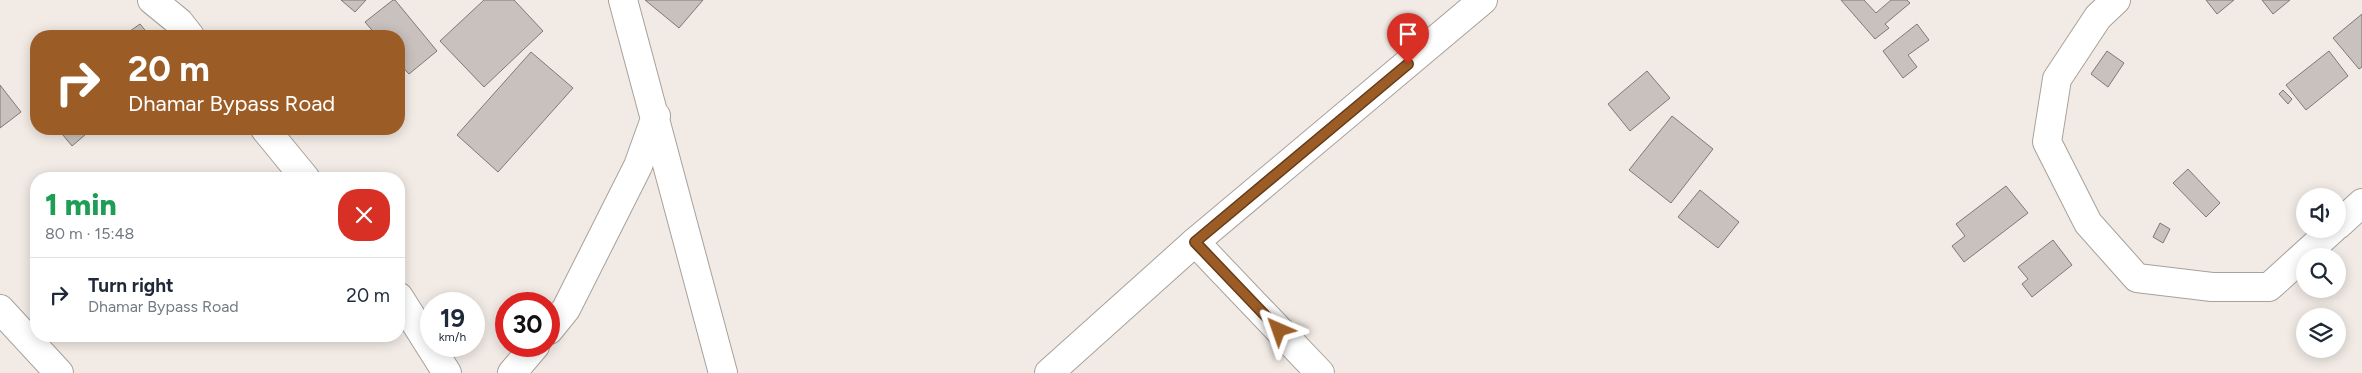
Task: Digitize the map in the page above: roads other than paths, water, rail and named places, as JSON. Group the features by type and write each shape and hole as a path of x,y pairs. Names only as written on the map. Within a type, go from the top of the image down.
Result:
{"street":[{"path":"152,0 179,22 185,30"},
{"path":"624,0 723,373"},
{"path":"1049,373 1195,242 1484,0"},
{"path":"2116,0 2098,17 2057,79 2046,142 2088,223 2137,278 2212,287 2268,287 2323,238"},
{"path":"560,316 566,309 638,166 656,116"},
{"path":"270,135 300,172"},
{"path":"2346,218 2362,203"},
{"path":"1195,242 1320,373"},
{"path":"405,306 447,373"},
{"path":"0,309 30,342"},
{"path":"30,342 59,373"},
{"path":"512,373 525,357"}]}
